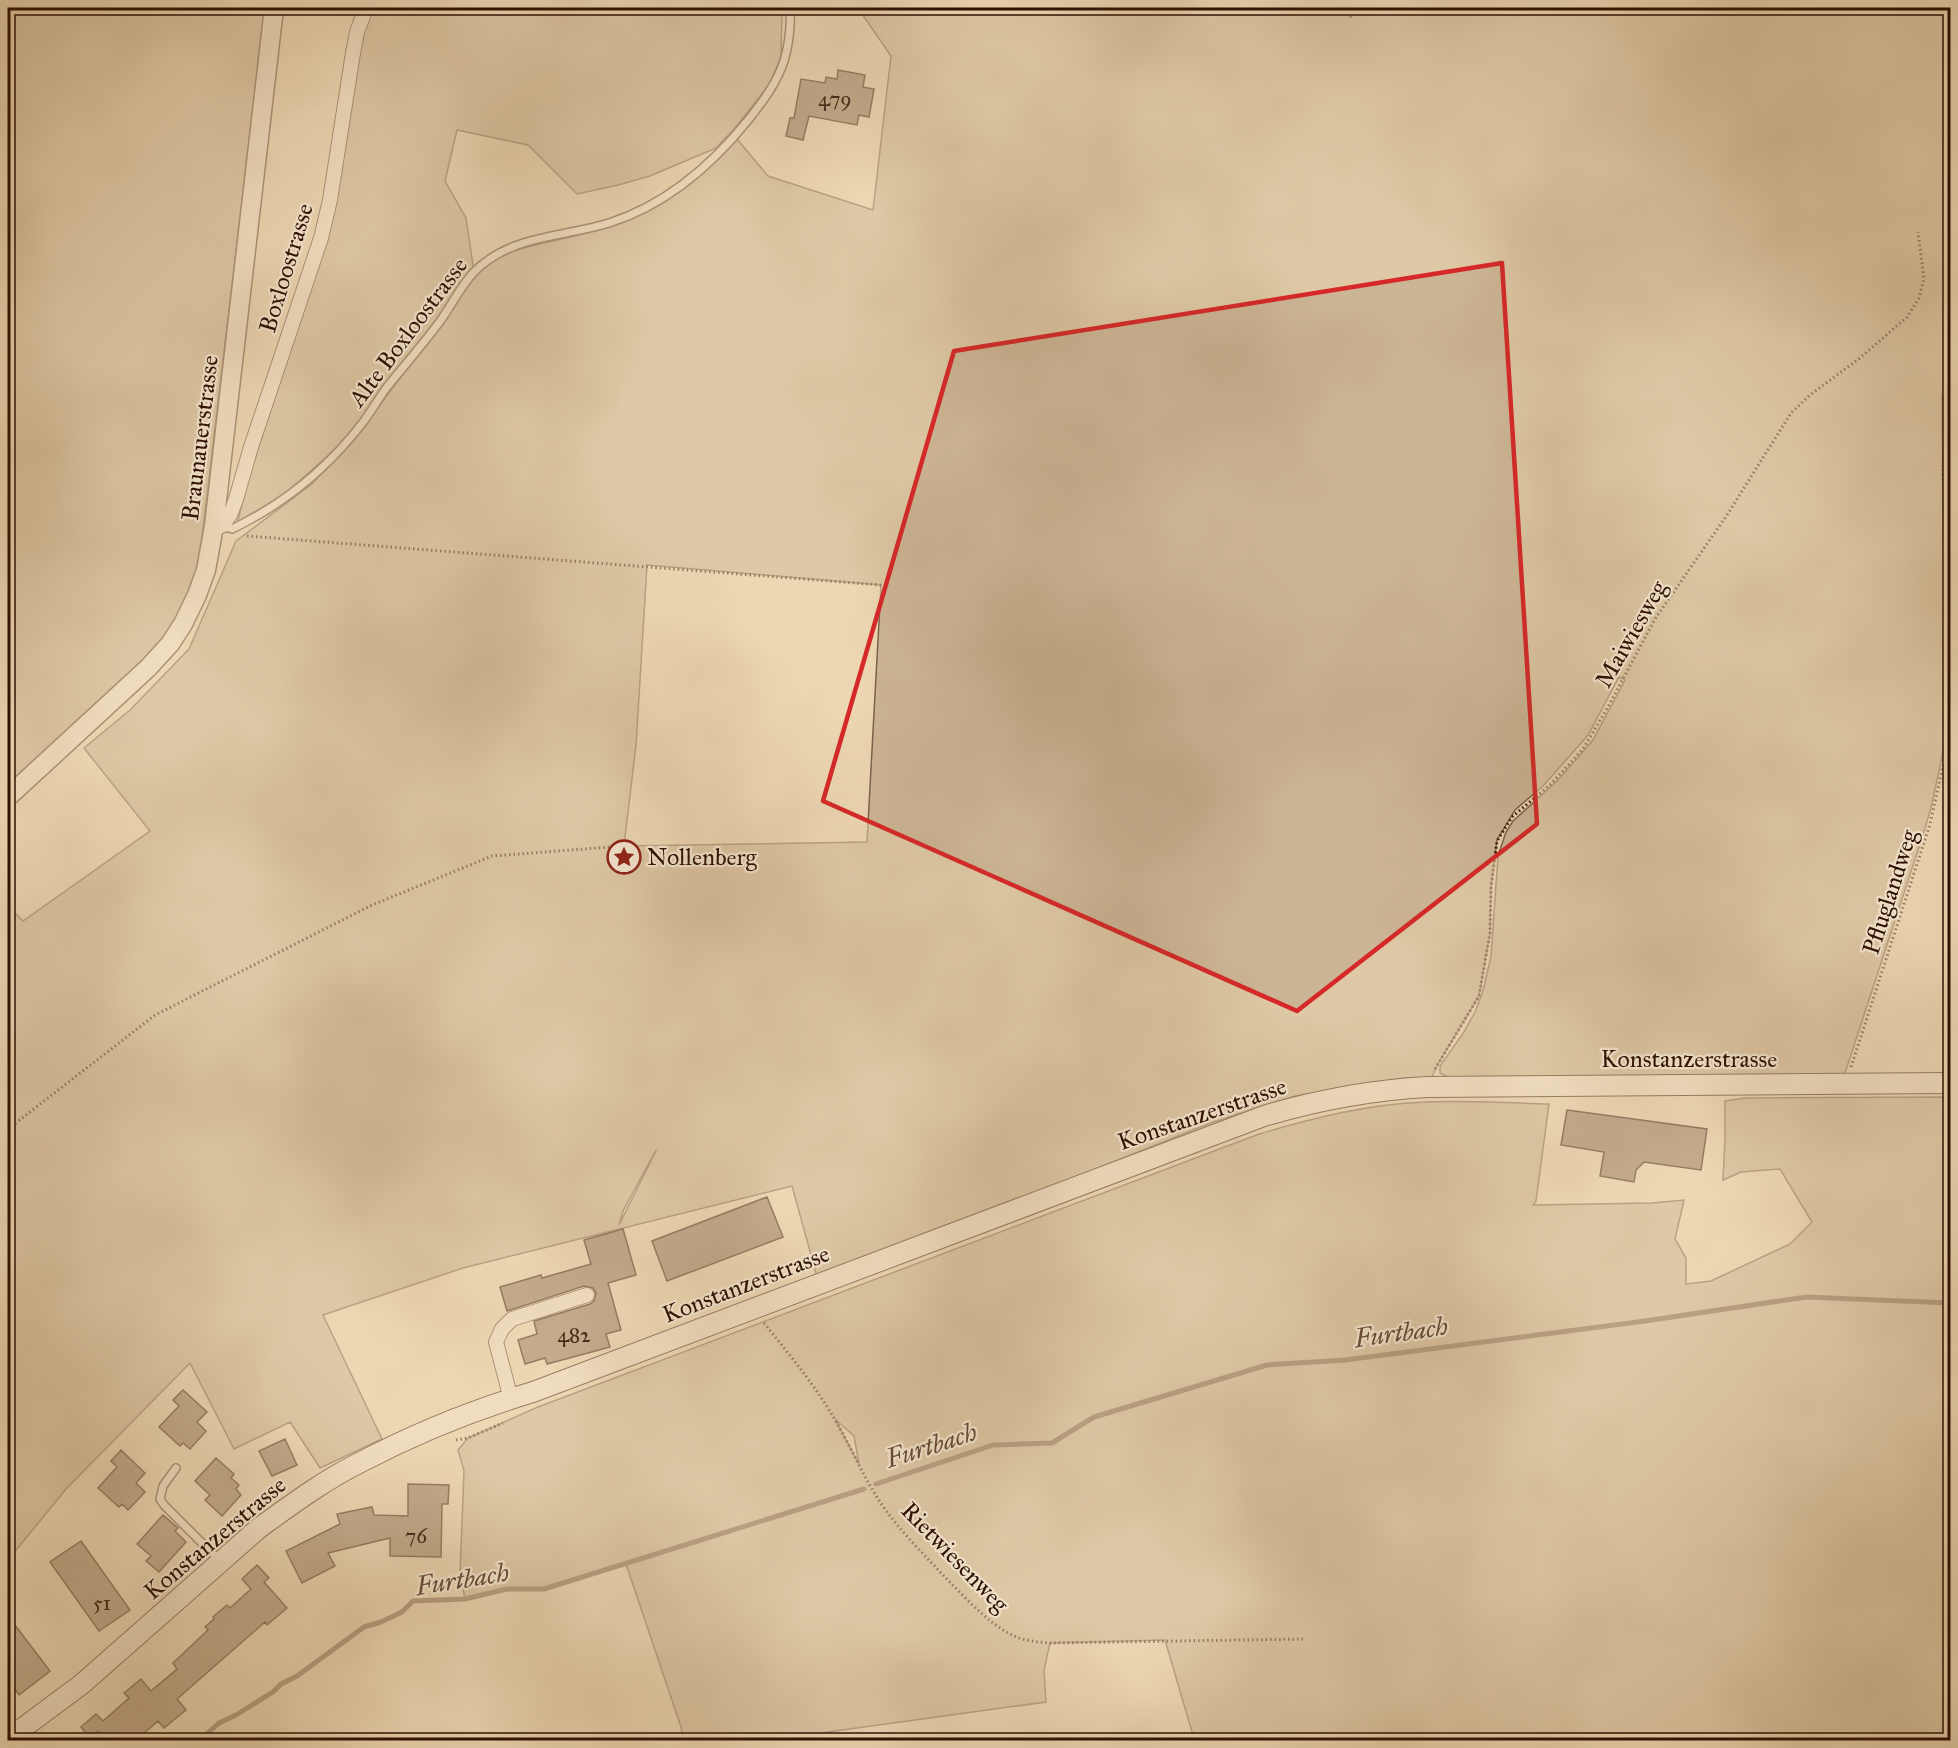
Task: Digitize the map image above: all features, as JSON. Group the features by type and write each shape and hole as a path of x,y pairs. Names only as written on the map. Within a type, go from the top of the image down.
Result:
{"main road":[{"name":"Konstanzerstrasse","path":"8,1740 82,1684 259,1528 289,1506 358,1463 461,1417 533,1392 1264,1116 1303,1105 1355,1095 1428,1087 1950,1083"}],"street":[{"name":"Braunauerstrasse","path":"8,797 148,668 170,644 183,624 206,570 216,528 274,8"},
{"name":"Boxloostrasse","path":"216,528 230,515 236,499 323,231 353,52 357,32 366,8"},
{"path":"511,1399 496,1342 502,1329 512,1319 587,1295"}],"lane":[{"name":"Alte Boxloostrasse","path":"216,528 232,529 277,505 330,460 364,421 385,390 441,320 467,280 491,258 524,243 622,219 660,200 703,168 735,136 773,85 784,61 788,45 790,8"},
{"path":"176,1468 163,1486 160,1499 221,1562"}],"path":[{"path":"1350,17 1360,8"},
{"name":"Maiwiesweg","path":"1428,1087 1438,1064 1479,996 1490,933 1491,887 1497,840 1512,817 1550,785 1582,749 1608,707 1654,619 1727,515 1791,413 1907,317 1919,298 1924,279 1918,232"},
{"path":"1950,425 1944,458 1944,499 1950,540"},
{"path":"216,528 881,585"},
{"name":"Pfluglandweg","path":"1852,1059 1930,824 1950,734"},
{"path":"8,1129 155,1015 372,905 492,856 624,846"},
{"name":"Rietwiesenweg","path":"756,1308 762,1321 801,1370 835,1419 867,1481 887,1512 930,1561 989,1620 1010,1634 1038,1642 1306,1639"},
{"path":"468,1438 506,1422"}],"highlighted area":[{"path":"1502,263 1537,824 1297,1011 823,801 954,351"}],"shaded area":[{"path":"8,8 265,8 199,563 192,586 173,625 147,656 118,686 8,784"},
{"path":"372,8 782,8 781,57 769,85 716,148 650,176 618,185 577,194 528,145 457,130 445,181 466,218 474,272 376,402 341,444 286,493 240,521 238,520 250,474 299,323 359,45"},
{"path":"860,8 1950,8 1950,425 1942,394 1943,517 1950,564 1950,719 1931,808 1844,1076 1449,1078 1440,1073 1440,1066 1464,1032 1483,991 1491,956 1498,856 1506,832 1513,821 1558,780 1593,740 1625,680 1619,677 1588,735 1544,785 1515,810 1497,840 1491,887 1490,933 1479,996 1431,1079 1404,1078 1295,1096 1208,1124 894,1250 819,1284 792,1186 463,1268 323,1315 382,1439 320,1468 290,1422 234,1449 190,1363 66,1489 8,1560 8,906 23,921 150,831 84,748 130,710 189,649 236,541 312,484 360,431 440,325 461,292 488,264 514,251 603,229 639,215 684,187 737,139 768,176 873,210 891,56","holes":["647,565 881,585 867,842 624,846 636,745","656,1151 619,1225 623,1211"]},
{"path":"1950,1097 1950,1740 1189,1740 1193,1735 1165,1640 1050,1643 1044,1670 1046,1702 784,1740 683,1740 681,1727 626,1564 544,1589 507,1589 465,1599 460,1574 464,1471 458,1450 468,1438 538,1407 1259,1134 1300,1123 1341,1113 1404,1103 1456,1101 1549,1104 1536,1201 1533,1205 1652,1203 1684,1200 1675,1239 1686,1258 1686,1284 1711,1281 1790,1244 1812,1222 1780,1169 1741,1172 1723,1180 1725,1101 1745,1098","holes":["836,1420 854,1436 859,1464"]}],"building":[{"path":"838,70 865,75 863,87 874,89 869,117 859,115 857,125 809,116 803,140 786,136 790,118 794,118 801,79 825,83 826,77 837,79"},
{"path":"1567,1110 1707,1129 1701,1170 1644,1162 1636,1170 1634,1182 1600,1176 1604,1152 1561,1145"},
{"path":"767,1197 783,1237 667,1281 652,1241"},
{"path":"623,1229 636,1275 608,1283 621,1330 606,1334 610,1347 547,1364 545,1358 525,1364 518,1340 537,1334 534,1321 590,1304 594,1301 596,1293 593,1288 584,1286 507,1311 500,1287 591,1264 584,1240"},
{"path":"183,1390 207,1412 197,1422 206,1431 190,1449 183,1443 180,1446 159,1427 179,1406 173,1400"},
{"path":"285,1439 297,1465 272,1476 259,1451"},
{"path":"121,1450 145,1473 136,1483 145,1492 128,1510 122,1504 119,1507 98,1488 117,1467 111,1461"},
{"path":"216,1458 234,1474 231,1478 239,1485 236,1489 241,1495 222,1516 205,1500 210,1495 195,1481"},
{"path":"408,1484 449,1485 448,1504 442,1504 441,1557 390,1556 390,1538 328,1553 335,1566 302,1583 286,1551 340,1524 337,1514 372,1507 374,1515 408,1516"},
{"path":"163,1515 178,1528 175,1531 186,1542 159,1572 146,1561 151,1556 137,1544"},
{"path":"81,1541 130,1610 99,1631 50,1562"},
{"path":"257,1565 269,1578 264,1582 287,1608 267,1625 265,1622 177,1699 186,1710 164,1728 158,1721 136,1740 107,1740 98,1731 90,1738 81,1727 96,1714 103,1721 129,1698 124,1693 141,1679 151,1691 177,1669 173,1663 208,1630 205,1627 214,1619 213,1617 227,1605 230,1608 251,1589 242,1579"},
{"path":"8,1616 50,1671 19,1695 8,1680"}],"waterway":[{"name":"Furtbach","path":"876,1484 993,1445 1052,1443 1094,1417 1267,1365 1345,1360 1645,1321 1806,1297 1950,1303"},
{"name":"Furtbach","path":"200,1740 219,1723 273,1692 281,1684 297,1676 364,1627 402,1612 413,1601 465,1599 507,1589 544,1589 864,1489"}],"place":[{"name":"Nollenberg","path":"624,857"}]}
